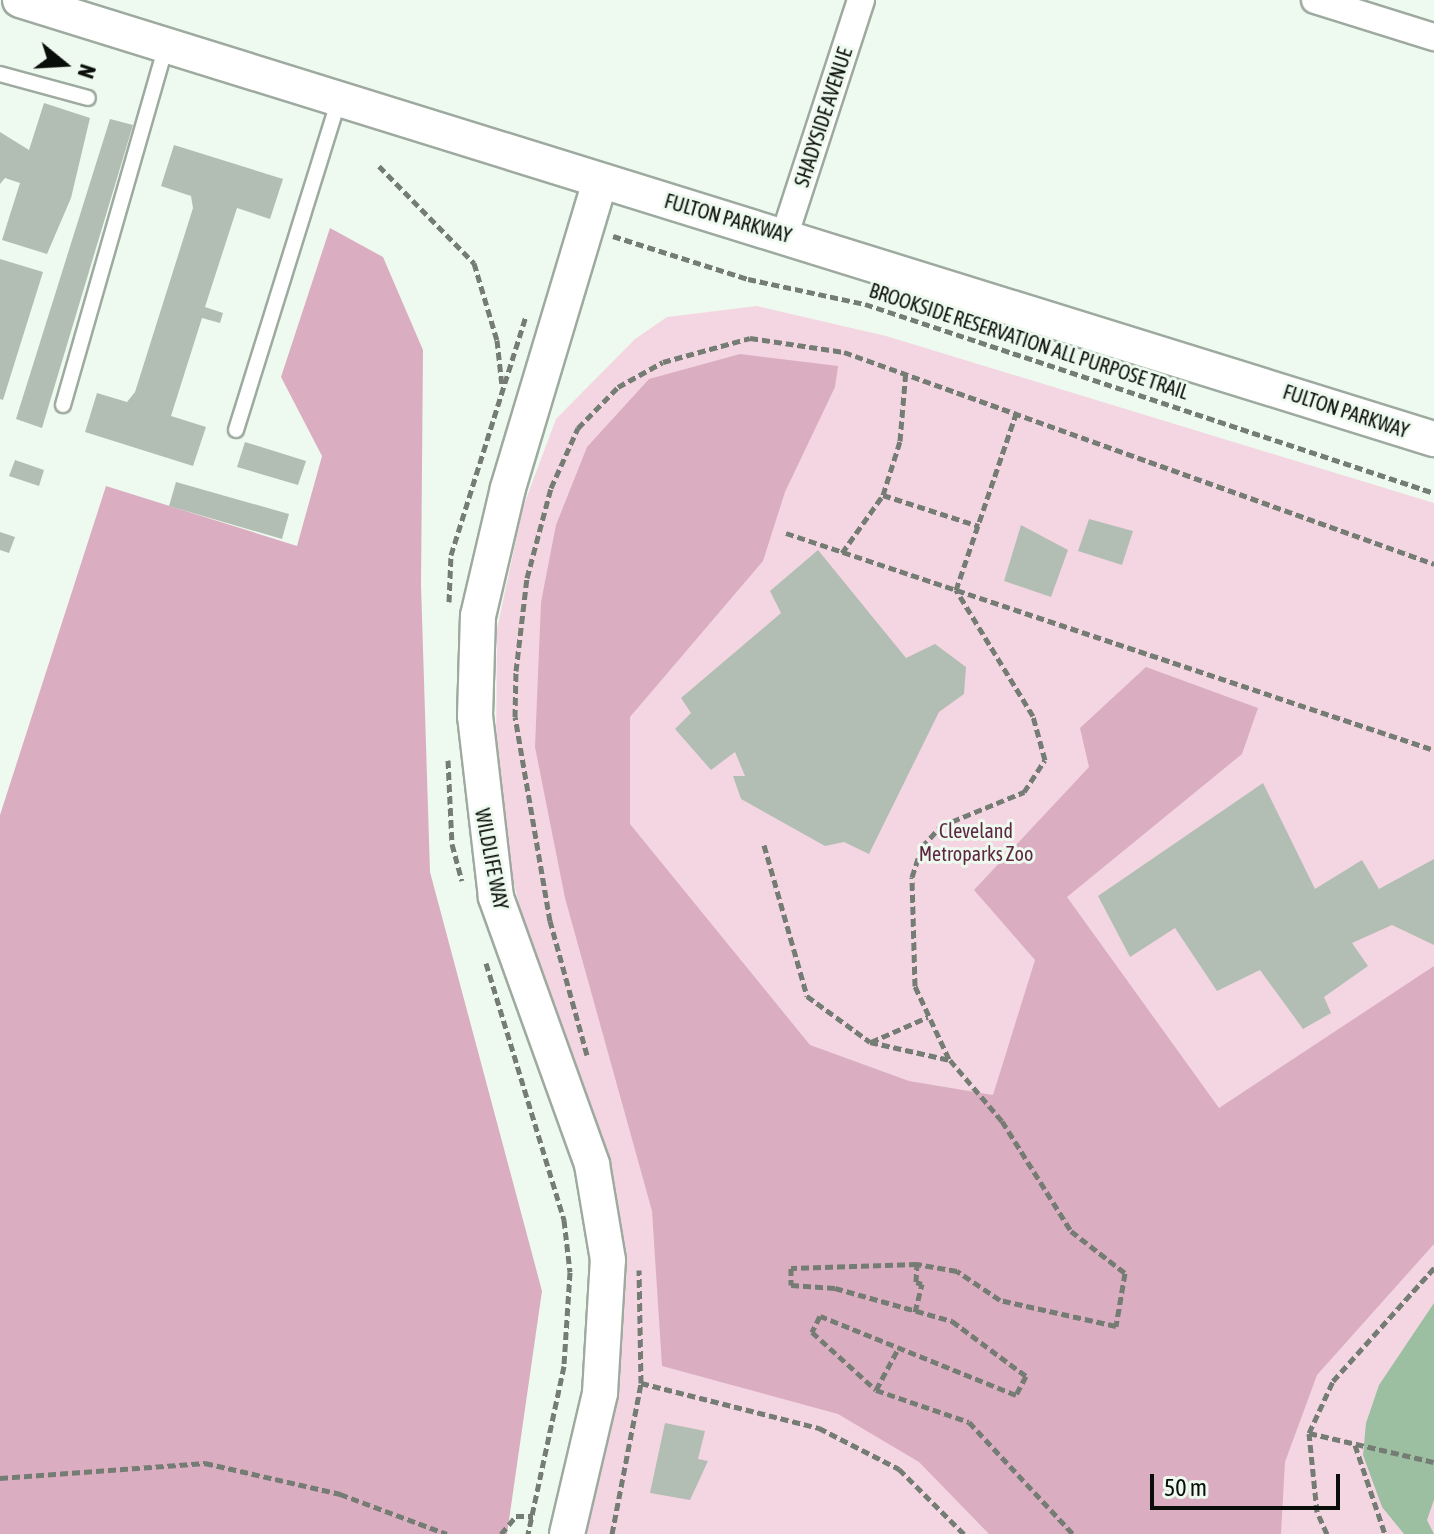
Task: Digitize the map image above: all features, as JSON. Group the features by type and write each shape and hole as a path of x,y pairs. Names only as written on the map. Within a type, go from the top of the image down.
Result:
{"street":[{"name":"FULTON PARKWAY","path":"20,0 600,181 785,234 1434,439"},
{"name":"SHADYSIDE AVENUE","path":"785,234 861,0"},
{"path":"1315,0 1434,37"},
{"name":"WILDLIFE WAY","path":"567,1534 600,1393 608,1260 592,1164 496,897 475,716 478,616 508,488 600,181"}],"lane":[{"path":"63,405 167,46"},
{"path":"0,74 88,98"},
{"path":"236,430 339,99"}],"path":[{"path":"379,166 474,263 497,340 502,391"},
{"name":"BROOKSIDE RESERVATION ALL PURPOSE TRAIL","path":"610,236 748,279 865,304 1434,493"},
{"path":"589,1064 550,921 515,717 527,578 567,448 591,410 618,387 717,344 780,341 906,370 1016,414 1434,564"},
{"path":"842,553 883,495 900,441 906,370"},
{"path":"956,590 1016,414"},
{"path":"883,495 979,526"},
{"path":"786,533 1434,750"},
{"path":"956,590 1033,716 1045,760 1024,792 941,826 922,847 912,877 912,956 928,1017 950,1060 1002,1121 1071,1231 1125,1273 1116,1326 1000,1300 957,1271 917,1264 791,1268 791,1285 835,1288 952,1321 1026,1376 1016,1395 820,1316 812,1332 876,1390 969,1422 1073,1534"},
{"path":"764,845 807,996 870,1042 950,1060"},
{"path":"870,1042 928,1017"},
{"path":"612,1534 641,1383 637,1256"},
{"path":"915,1312 922,1284 916,1282 917,1264"},
{"path":"1327,1534 1317,1512 1309,1433 1333,1381 1434,1268"},
{"path":"876,1390 898,1349"},
{"path":"641,1383 819,1428 899,1469 964,1534"},
{"path":"1309,1433 1434,1462"},
{"path":"1355,1444 1385,1534"},
{"path":"0,1478 205,1463 340,1494 447,1534"},
{"path":"501,1534 516,1516 533,1516"}],"green space":[{"name":"Cleveland Metroparks Zoo","path":"757,306 886,336 1434,503 1434,1534 585,1534 614,1394 621,1307 509,864 496,753 497,629 523,507 556,419 635,339 667,317"}],"shaded area":[{"path":"330,228 383,257 423,350 421,585 430,872 542,1291 507,1534 0,1534 0,815 106,486 297,546 322,456 281,377"},
{"path":"740,354 838,366 835,387 785,492 763,561 630,717 630,824 810,1045 909,1081 993,1095 1035,960 974,890 1089,767 1080,728 1146,667 1258,708 1242,754 1067,897 1219,1108 1434,966 1434,1244 1317,1375 1285,1462 1281,1534 989,1534 919,1462 838,1414 662,1366 652,1211 565,898 535,747 541,602 556,525 587,447 649,379"},
{"path":"1434,1303 1434,1500 1427,1520 1434,1534 1404,1534 1382,1507 1363,1455 1366,1423 1379,1385"}],"building":[{"path":"44,103 90,118 71,198 47,254 2,240 20,183 5,178 0,184 0,132 29,150"},
{"path":"110,119 133,125 42,428 16,419"},
{"path":"174,145 283,179 270,219 237,208 205,307 223,313 220,323 202,318 171,416 206,427 193,466 85,432 97,393 127,402 135,392 193,208 191,196 161,186"},
{"path":"0,259 43,272 3,400 0,399"},
{"path":"245,442 306,461 298,485 237,467"},
{"path":"15,460 44,470 39,486 9,476"},
{"path":"176,482 289,514 282,539 169,506"},
{"path":"1089,519 1133,531 1122,565 1078,551"},
{"path":"1021,525 1068,550 1051,597 1004,581"},
{"path":"0,532 15,537 9,553 0,550"},
{"path":"818,550 906,658 935,644 966,667 964,694 939,712 869,854 844,842 825,846 741,799 733,776 745,776 735,752 711,770 675,729 691,713 681,698 781,613 770,591"},
{"path":"1263,783 1315,889 1362,860 1379,889 1434,859 1434,945 1392,925 1352,943 1368,966 1324,997 1331,1013 1303,1029 1260,970 1217,991 1175,928 1130,957 1098,896"},
{"path":"665,1423 705,1431 698,1459 708,1461 690,1500 650,1493"}]}
